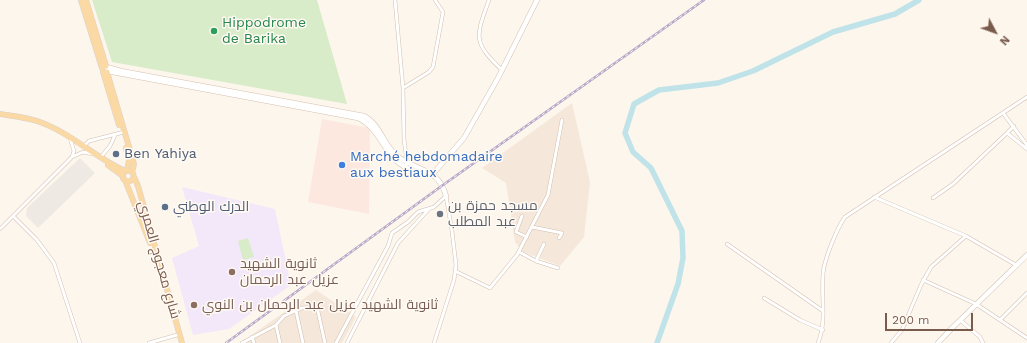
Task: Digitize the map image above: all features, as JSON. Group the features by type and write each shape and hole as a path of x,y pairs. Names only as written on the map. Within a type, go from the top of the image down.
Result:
{"main road":[{"path":"81,0 105,69"},
{"path":"86,0 123,133 134,164 128,174"},
{"path":"0,114 36,120 69,137 100,158 128,174"},
{"path":"123,133 129,160 128,174"},
{"name":"شارع معجوج العمري","path":"128,174 179,343"},
{"name":"شارع معجوج العمري","path":"128,174 138,186 182,343"}],"street":[{"path":"394,0 403,88 404,139 407,164"},
{"path":"403,88 430,72 433,67 443,12 435,0"},
{"path":"489,0 478,38 484,52 502,70"},
{"path":"432,174 464,138 502,70 537,0"},
{"path":"105,69 129,72 360,115 374,123 393,152 407,164 432,174 441,184 446,196 452,231 455,271 434,343"},
{"path":"818,343 823,330 822,273 838,226 845,217 1027,97"},
{"path":"1003,113 1027,145"},
{"path":"455,271 490,288 519,252 548,195 562,120"},
{"path":"933,198 953,184 1014,126"},
{"path":"84,146 89,141 123,133"},
{"path":"1007,133 1027,149"},
{"path":"100,158 110,146 115,135"},
{"path":"1015,140 1021,135"},
{"path":"69,137 74,151 72,157"},
{"path":"0,229 72,157 83,152 94,154"},
{"path":"336,343 388,246 392,233 408,222 418,212 434,207 446,196"},
{"path":"874,197 966,236 1016,265"},
{"path":"347,343 398,243 430,208"},
{"path":"13,216 37,240 54,263 80,343"},
{"path":"522,216 516,232 527,237"},
{"path":"532,227 562,233 559,238"},
{"path":"892,343 902,330 931,267 966,236"},
{"path":"536,261 544,244"},
{"path":"727,244 823,311"},
{"path":"519,252 536,261 558,268"},
{"path":"938,343 1027,255"},
{"path":"924,280 976,304 1026,336"},
{"path":"1000,320 1027,293"},
{"path":"764,298 800,320 823,330"},
{"path":"242,343 276,325 284,316 302,308 316,307 325,343"},
{"path":"296,311 303,343"},
{"path":"960,320 980,336 983,343"},
{"path":"276,325 280,343"},
{"path":"149,343 177,335"},
{"path":"252,337 254,343"}],"shaded area":[{"path":"572,103 590,182 584,237 560,266 523,252 515,242 506,183 482,168"},
{"name":"Marché hebdomadaire aux bestiaux","path":"322,119 370,128 369,214 308,202"},
{"path":"80,158 95,173 38,228 26,216 27,208"},
{"name":"ثانوية الشهيد عزيل عبد الرحمان","path":"182,187 275,209 291,285 229,329 193,335 172,258 199,246"},
{"path":"316,290 356,317 342,343 240,343"}],"green space":[{"name":"Hippodrome de Barika","path":"92,0 317,0 347,104 112,62"},
{"path":"248,238 254,257 243,260 238,241"}],"waterway":[{"path":"657,343 678,284 683,258 682,231 651,168 633,152 625,133 634,104 659,90 718,83 753,71 833,32 895,14 919,0"}],"railway":[{"path":"226,343 443,185 704,0"}],"place":[{"name":"Hippodrome de Barika","path":"214,31"},
{"name":"Ben Yahiya","path":"116,154"},
{"name":"Marché hebdomadaire aux bestiaux","path":"342,165"},
{"name":"الدرك الوطني","path":"165,207"},
{"name":"مسجد حمزة بن عبد المطلب","path":"440,214"},
{"name":"ثانوية الشهيد عزيل عبد الرحمان","path":"232,272"},
{"name":"ثانوية الشهيد عزيل عبد الرحمان بن النوي","path":"194,305"}]}
